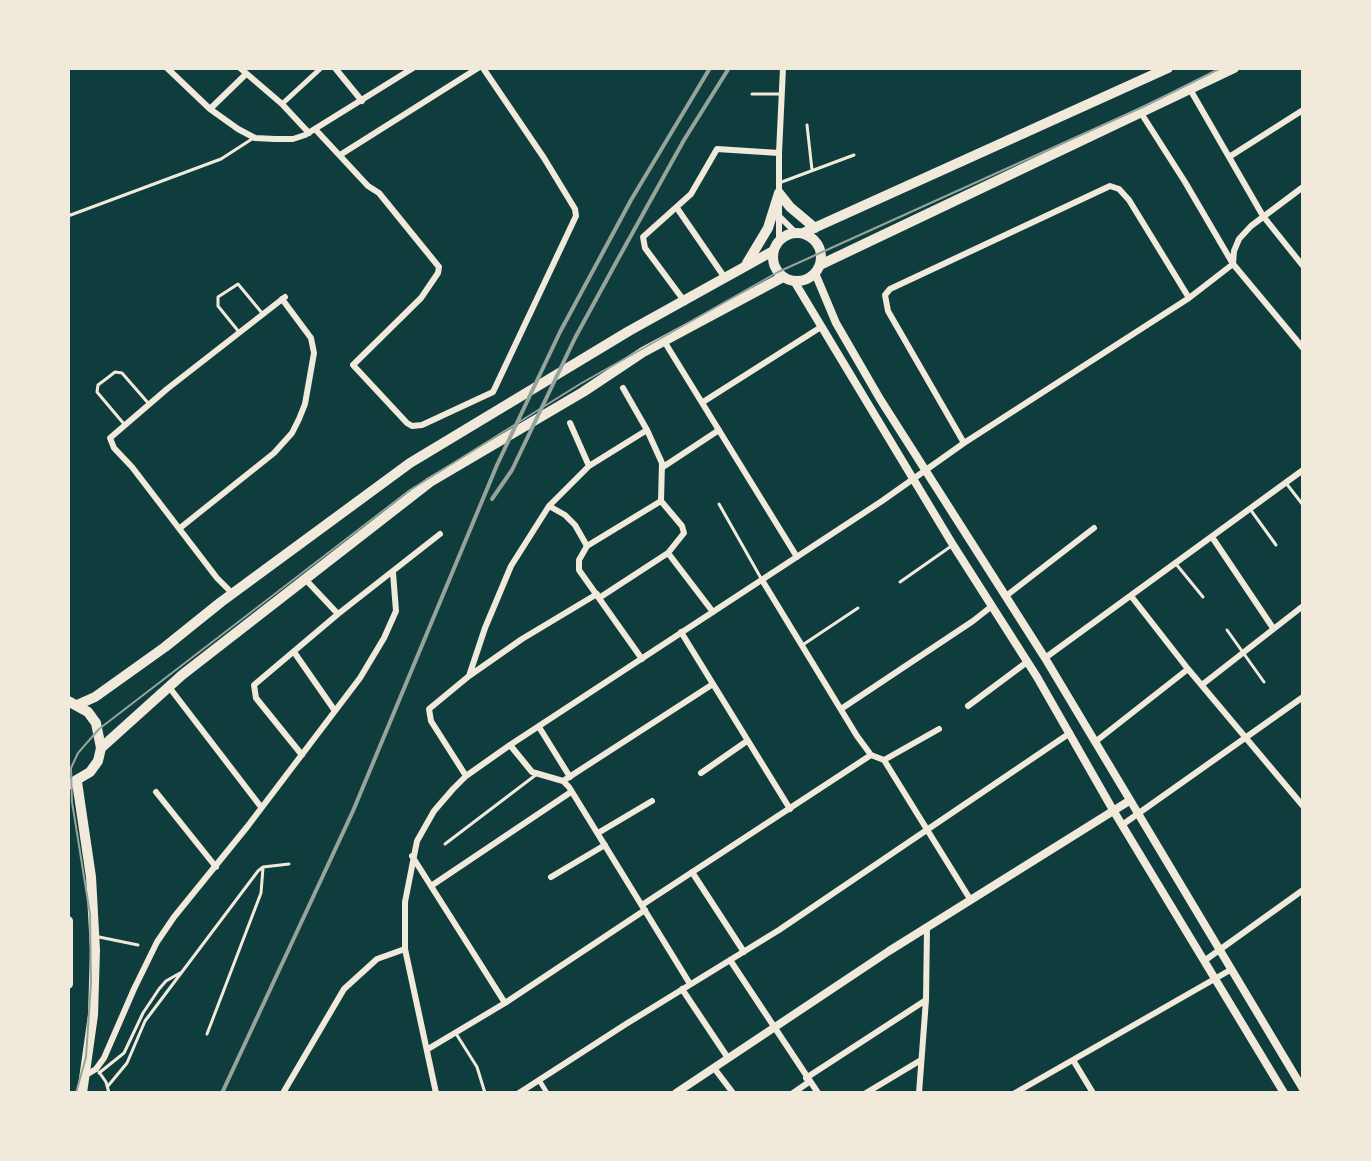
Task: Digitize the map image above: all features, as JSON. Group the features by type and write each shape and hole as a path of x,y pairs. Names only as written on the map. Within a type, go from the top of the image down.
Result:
{"main road":[{"path":"72,703 95,697 153,656 410,463 581,360 773,251 779,240 815,228 1168,68"},
{"path":"773,251 774,265 783,277 802,281 818,269 1234,68"},
{"path":"779,188 815,228"},
{"path":"744,267 768,228 779,188"},
{"path":"800,233 818,244 821,251 818,269"},
{"path":"101,748 169,687 415,492 583,392 617,368 783,277"},
{"path":"72,703 88,712 96,723 101,748 98,761 90,772 72,783 91,877 95,936 94,1072 82,1093"},
{"path":"68,921 68,984"}],"street":[{"path":"167,68 210,109 255,138 293,139 362,101 409,69"},
{"path":"240,68 379,193 439,267 436,277 421,298 353,365 407,423 422,425 493,392 576,216 575,209 544,158 481,68 340,155"},
{"path":"282,104 321,68"},
{"path":"335,68 362,101"},
{"path":"779,240 783,68"},
{"path":"210,109 246,74"},
{"path":"1191,91 1263,216 1303,266"},
{"path":"1229,157 1303,110"},
{"path":"1141,113 1164,146 1233,264 1303,348"},
{"path":"685,302 642,241 643,237 697,186 717,149 779,153"},
{"path":"964,443 888,311 885,295 890,289 1110,186 1119,189 1129,200 1189,298"},
{"path":"436,1093 405,949 405,902 412,856 434,811 466,776 927,471 964,443 1189,298 1233,264 1239,239 1263,216 1303,187"},
{"path":"677,208 725,278"},
{"path":"781,218 800,233"},
{"path":"818,269 836,323 880,399 1045,658 1303,1089"},
{"path":"794,281 1070,733 1282,1092"},
{"path":"180,528 274,453 292,433 299,419 305,404 314,353 311,338 284,298 111,437 111,444 233,594"},
{"path":"703,402 821,327"},
{"path":"664,341 797,557"},
{"path":"466,776 428,712 432,706 522,639 668,553 684,530 661,501 663,467 647,430 623,388"},
{"path":"570,423 589,466"},
{"path":"469,676 511,566 549,506 589,466 647,430"},
{"path":"663,467 719,430"},
{"path":"1045,658 1303,470"},
{"path":"642,659 578,564 587,546 661,501"},
{"path":"549,506 571,519 587,546"},
{"path":"1006,596 1094,528"},
{"path":"302,755 256,698 253,691 256,681 440,534"},
{"path":"1212,537 1273,628"},
{"path":"668,553 713,612"},
{"path":"94,1072 104,1058 157,942 360,678 393,620 397,605 393,573"},
{"path":"306,580 338,614"},
{"path":"762,580 841,709 871,755 884,760 970,899"},
{"path":"1131,596 1303,806"},
{"path":"841,709 992,606"},
{"path":"1203,684 1303,606"},
{"path":"681,632 790,809"},
{"path":"294,652 335,711"},
{"path":"968,706 1027,662"},
{"path":"1095,742 1188,669"},
{"path":"510,745 525,765 537,774 567,779 713,684"},
{"path":"169,687 261,807"},
{"path":"1122,825 1303,697"},
{"path":"539,727 571,792 690,984"},
{"path":"884,760 939,729"},
{"path":"519,1093 744,952 1070,733"},
{"path":"701,773 747,741"},
{"path":"428,1049 505,1003 692,872 871,755"},
{"path":"156,792 216,867"},
{"path":"431,886 571,792"},
{"path":"598,833 652,801"},
{"path":"676,1093 970,899 1129,801"},
{"path":"551,877 605,845"},
{"path":"412,856 505,1003"},
{"path":"692,872 744,952"},
{"path":"1204,961 1303,890"},
{"path":"919,1093 926,1000 927,927"},
{"path":"283,1093 344,989 377,959 405,949"},
{"path":"730,960 818,1093"},
{"path":"1015,1093 1232,969"},
{"path":"682,989 728,1058"},
{"path":"793,1093 926,1000"},
{"path":"866,1093 922,1060"},
{"path":"1073,1060 1093,1093"},
{"path":"714,1068 733,1093"},
{"path":"539,1080 547,1093"}],"lane":[{"path":"752,94 780,94"},
{"path":"807,125 812,170"},
{"path":"68,216 221,159 255,138"},
{"path":"779,188 812,170 854,155"},
{"path":"239,332 216,301 224,292 238,284 263,314"},
{"path":"124,424 97,392 98,385 115,372 121,373 149,404"},
{"path":"1286,483 1303,505"},
{"path":"719,504 762,580"},
{"path":"1250,509 1276,545"},
{"path":"900,582 953,545"},
{"path":"1176,564 1203,597"},
{"path":"801,646 858,608"},
{"path":"1227,630 1264,682"},
{"path":"445,844 537,774"},
{"path":"108,1086 127,1063 145,1021 263,867 289,864"},
{"path":"207,1034 261,893 263,867"},
{"path":"95,936 138,945"},
{"path":"109,1093 108,1086 94,1072 124,1053 151,1001 166,981 181,973"},
{"path":"455,1032 477,1067 485,1093"}],"tram line":[{"path":"76,1093 86,1057 91,983 90,914 72,802 71,768 78,753 99,729 410,490 580,384 778,272 1145,106 1221,68"}],"railway":[{"path":"222,1093 353,811 497,465 560,332 631,200 710,68"},
{"path":"492,499 512,470 575,338 618,259 684,140 729,68"}]}
